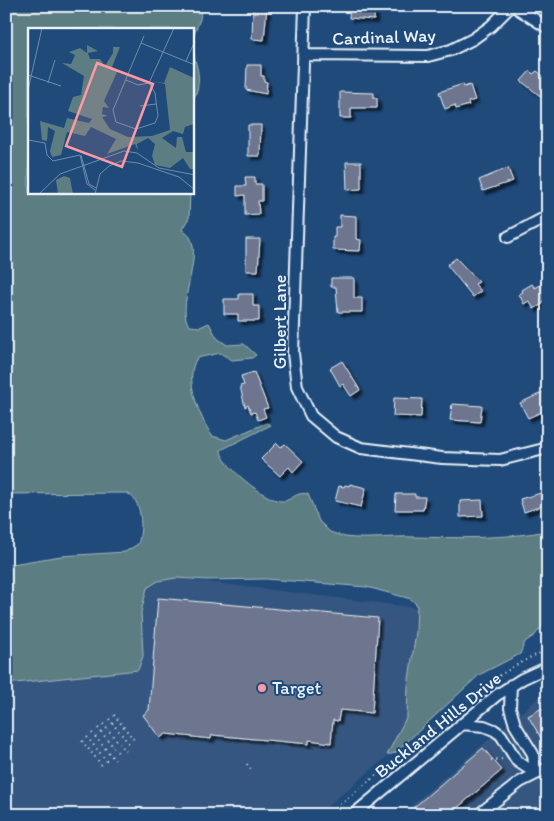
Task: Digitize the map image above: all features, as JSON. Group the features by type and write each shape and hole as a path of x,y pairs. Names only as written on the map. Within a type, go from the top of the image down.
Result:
{"street":[{"name":"Gilbert Lane","path":"305,6 293,353 298,387 311,416 336,437 361,448 442,458 500,460 548,448"},
{"name":"Cardinal Way","path":"303,55 428,56 451,50 473,39 491,26 512,6"},
{"path":"512,6 548,28"},
{"path":"508,237 548,216"},
{"name":"Buckland Hills Drive","path":"353,815 461,724 511,685 548,667"},
{"path":"511,685 510,708 515,725 532,754 535,773"},
{"path":"461,724 484,726 494,730 501,735 517,761 535,773"},
{"path":"478,815 494,801 535,773 548,768"}],"path":[{"path":"323,815 334,809 413,746 486,684 514,666 548,650"},
{"path":"114,715 136,742"},
{"path":"109,719 131,746"},
{"path":"103,724 126,751"},
{"path":"98,728 120,755"},
{"path":"92,733 115,760"},
{"path":"87,737 110,764"},
{"path":"82,741 104,768"},
{"path":"491,760 505,759"},
{"path":"247,764 251,770"}],"shaded area":[{"path":"143,574 419,608 430,721 317,815 6,815 6,680"},
{"path":"548,695 548,815 400,815 538,698"}],"green space":[{"path":"6,6 198,6 201,14 194,36 194,28 28,28 28,194 190,194 189,218 182,229 190,237 193,246 193,258 186,296 186,318 190,326 200,327 209,323 217,338 227,345 244,344 256,355 252,358 232,360 220,353 197,358 193,367 192,387 198,409 212,436 226,440 266,423 271,425 221,450 228,464 246,482 276,500 283,501 300,494 308,494 319,521 330,532 345,537 448,538 515,535 548,531 548,614 545,623 535,635 525,642 520,654 479,675 395,753 387,755 407,716 408,686 416,632 417,605 411,599 367,587 266,579 207,580 176,578 158,581 147,588 141,612 143,656 138,670 6,684 6,565 61,556 125,552 138,544 141,523 139,508 136,502 132,496 126,493 6,494"},
{"path":"194,53 198,74 197,90 194,98"}],"building":[{"path":"350,6 375,6 374,20 349,18"},
{"path":"253,8 267,8 264,40 252,39"},
{"path":"247,65 261,65 261,76 264,76 264,81 267,82 266,94 246,90"},
{"path":"530,71 533,74 537,71 548,80 548,102 521,81"},
{"path":"463,84 464,87 470,85 475,100 468,102 469,105 456,109 455,105 445,109 439,92"},
{"path":"340,92 374,93 374,98 377,98 377,108 351,108 351,118 340,118"},
{"path":"248,125 261,125 260,156 248,156"},
{"path":"346,162 361,162 361,189 347,190"},
{"path":"508,168 513,181 483,191 479,180"},
{"path":"245,177 255,177 255,184 262,184 262,201 258,201 259,214 245,215 245,195 237,196 237,186 246,186"},
{"path":"340,215 356,216 356,239 361,240 360,251 333,250 335,227 340,227"},
{"path":"246,239 260,239 258,271 246,271"},
{"path":"456,258 479,282 475,284 481,291 473,297 447,265"},
{"path":"331,278 354,278 354,298 362,298 362,312 338,312 336,287 331,287"},
{"path":"548,281 548,298 543,301 544,303 534,309 529,301 524,304 519,294 523,292 522,290 532,284 535,288"},
{"path":"239,294 253,294 253,306 259,306 259,321 238,321 238,314 224,314 224,299 239,299"},
{"path":"342,361 360,390 351,396 343,384 340,386 330,368"},
{"path":"254,372 268,408 263,409 266,417 258,420 255,412 251,413 248,405 245,407 240,386 244,385 241,376"},
{"path":"548,390 548,409 528,418 520,403"},
{"path":"394,398 422,399 421,417 393,416"},
{"path":"452,404 482,406 480,422 450,420"},
{"path":"277,443 281,447 285,444 303,461 293,472 289,467 280,476 261,459"},
{"path":"350,484 366,488 361,507 335,501 339,486 344,487"},
{"path":"548,491 548,504 524,512 520,499"},
{"path":"396,494 415,494 415,497 425,497 423,510 395,510"},
{"path":"482,500 483,516 460,517 460,501"},
{"name":"Target","path":"158,598 378,618 372,713 340,710 338,721 333,720 331,743 309,740 309,744 212,735 211,739 166,734 160,738 143,715 149,710"},
{"path":"542,708 548,718 548,750 528,716"},
{"path":"483,748 502,770 449,815 405,815"}],"place":[{"name":"Target","path":"262,688"}]}
